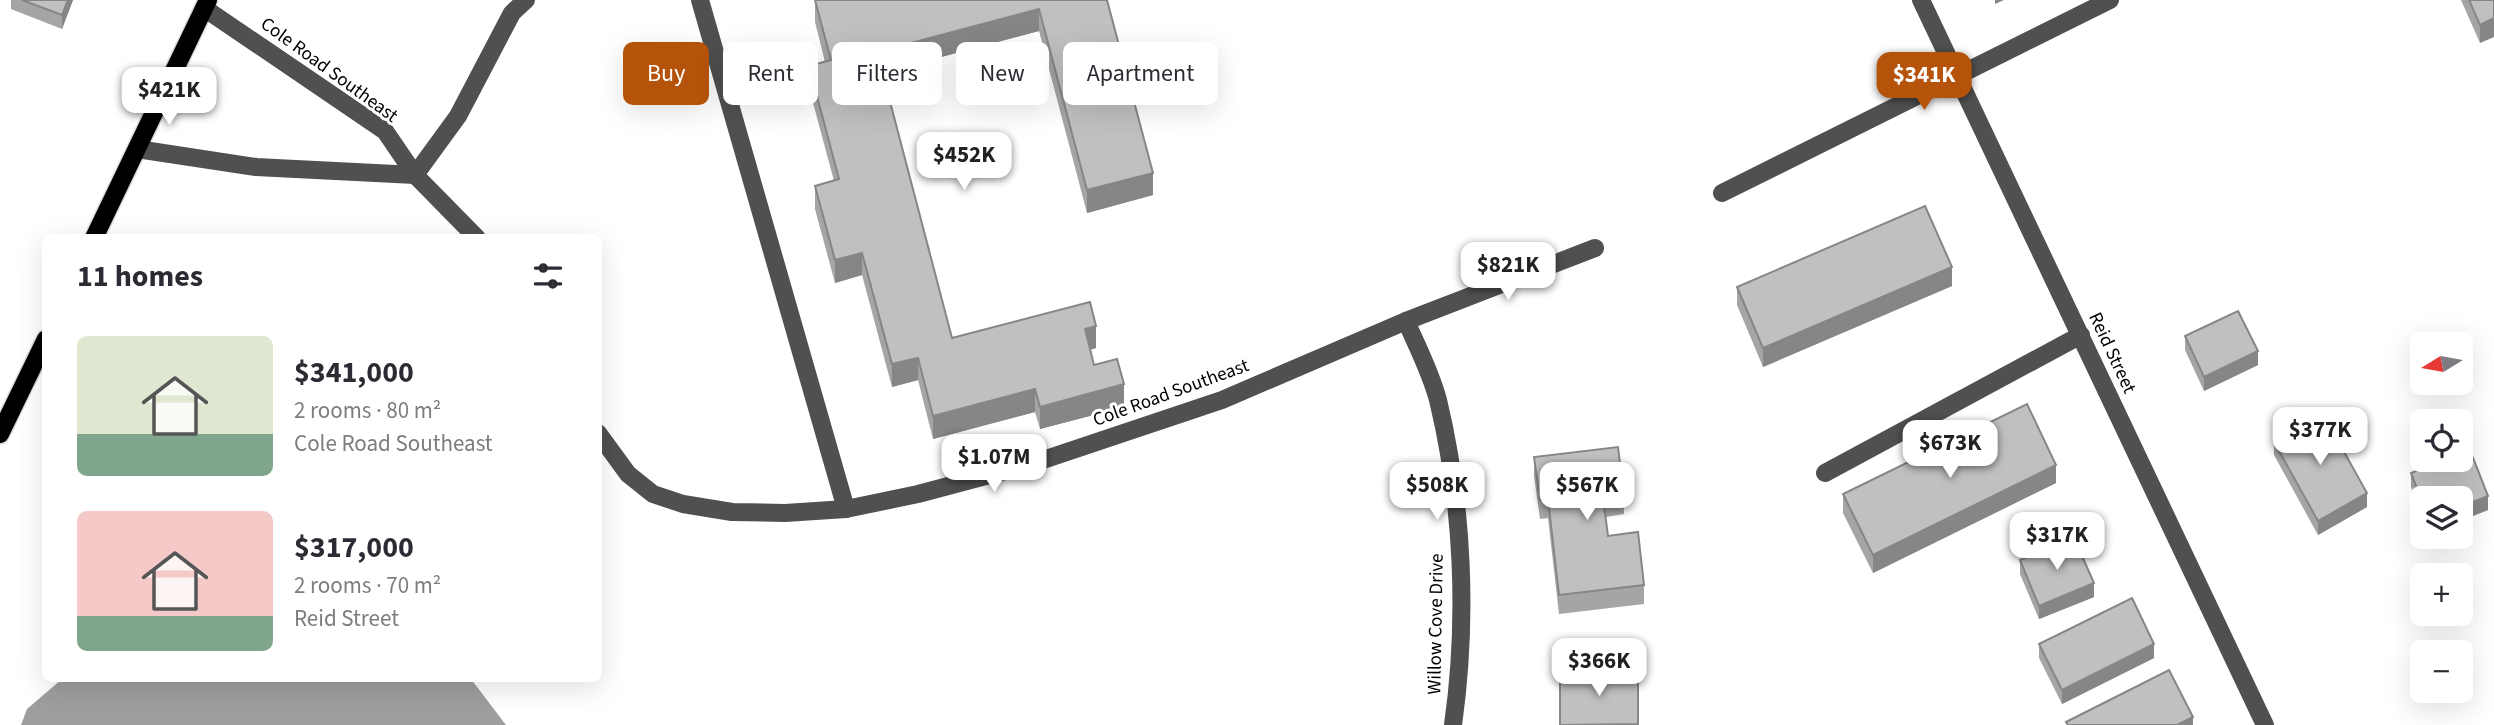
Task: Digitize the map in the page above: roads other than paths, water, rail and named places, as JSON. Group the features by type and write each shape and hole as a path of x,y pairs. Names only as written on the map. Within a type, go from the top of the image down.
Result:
{"main road":[{"path":"96,234 206,4"},
{"path":"0,434 42,348"}],"street":[{"path":"137,149 256,167 415,175 458,116 512,13 526,0"},
{"path":"700,0 846,509"},
{"name":"Reid Street","path":"1921,0 2265,725"},
{"path":"1722,193 2110,0"},
{"name":"Cole Road Southeast","path":"206,4 385,131 415,175 473,234"},
{"name":"Cole Road Southeast","path":"602,438 628,474 653,494 683,504 732,512 785,513 846,509 918,495 1031,464 1222,400 1406,321 1595,248"},
{"name":"Willow Cove Drive","path":"1406,321 1437,398 1460,547 1461,631 1453,725"},
{"path":"1825,473 2081,335"}]}
